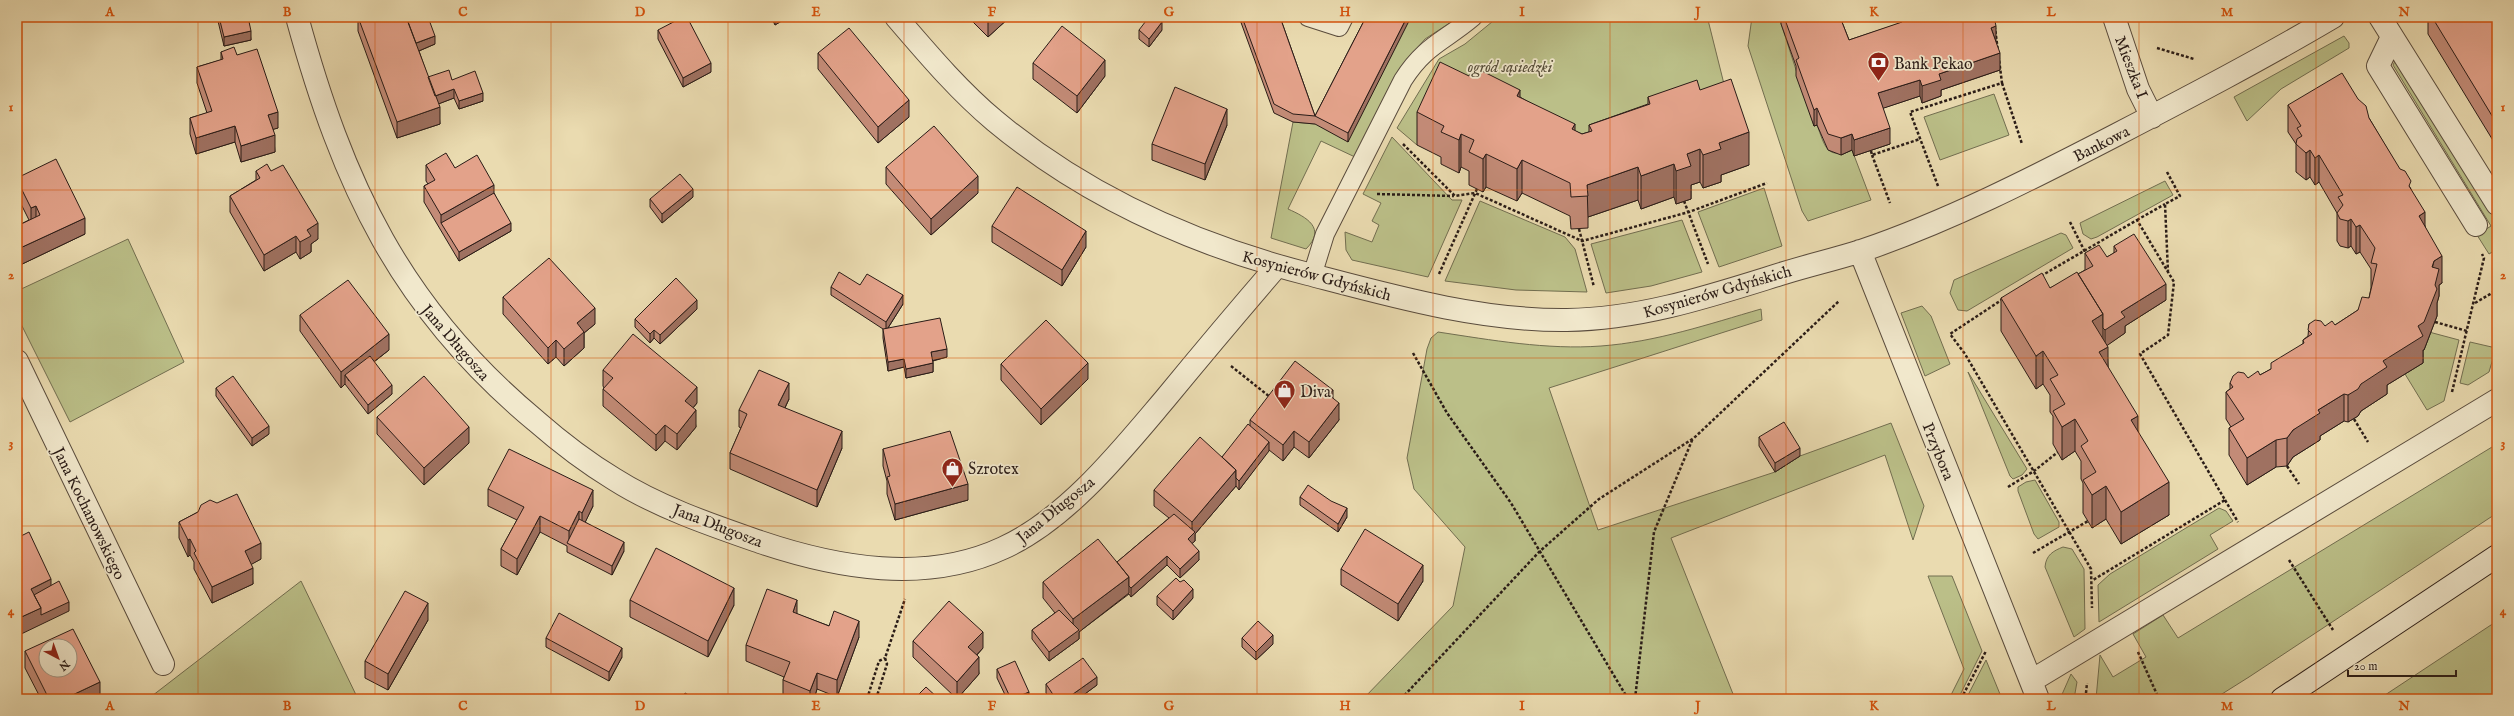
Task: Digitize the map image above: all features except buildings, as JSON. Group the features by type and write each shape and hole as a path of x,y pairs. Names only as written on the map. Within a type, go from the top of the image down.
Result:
{"street":[{"name":"Jana Długosza","path":"297,17 318,91 342,156 368,213 410,288 456,347 511,401 573,451 615,480 662,504 791,552 838,563 915,569 940,567 973,561 1007,547 1034,530 1074,498 1115,458 1277,266"},
{"name":"Kosynierów Gdyńskich","path":"896,17 942,71 995,121 1055,164 1163,226 1224,250 1312,276 1428,303 1492,315 1528,319 1568,320 1634,314 1692,302 1809,265 1860,251"},
{"name":"Mieszka I","path":"2114,17 2138,89 2152,117"},
{"name":"Bankowa","path":"1860,251 2010,189 2152,117 2333,17"},
{"path":"2380,17 2497,204"},
{"path":"2392,37 2378,66 2476,225"},
{"name":"Przybora","path":"1860,251 2034,690"},
{"name":"Jana Kochanowskiego","path":"17,361 163,664"},
{"path":"2034,690 2091,645 2497,400"},
{"path":"2282,699 2497,556"}],"lane":[{"path":"1308,17 1339,28 1344,17"},
{"path":"1312,276 1325,234 1403,80 1414,62 1432,46 1474,17"}],"path":[{"path":"1994,24 1998,39 2002,84 2022,144"},
{"path":"1938,186 1910,112 2002,84"},
{"path":"1398,139 1455,196"},
{"path":"1872,155 1920,139"},
{"path":"1871,151 1890,203"},
{"path":"2039,277 2180,196 2168,172"},
{"path":"1375,194 1455,196 1475,193 1582,241 1689,212 1767,183"},
{"path":"1428,303 1477,189"},
{"path":"1684,201 1710,267"},
{"path":"2165,204 2168,272"},
{"path":"2137,220 2174,282 2168,335 2140,354 2240,524 2263,516 2273,535 2333,630"},
{"path":"2070,222 2090,260"},
{"path":"2451,395 2475,303 2484,258 2472,237 2476,225"},
{"path":"1579,229 1595,290"},
{"path":"2475,303 2497,290"},
{"path":"2009,295 1950,334 1964,354 2091,569 2093,580 2091,645 2086,693"},
{"path":"1401,699 1538,552 1599,499 1694,438 1839,301"},
{"path":"2435,322 2467,331"},
{"path":"1413,353 1447,413 1511,503 1538,552 1628,699"},
{"path":"1230,365 1276,402"},
{"path":"2354,419 2372,449"},
{"path":"1635,699 1654,532 1694,438"},
{"path":"2008,487 2034,471 2058,452"},
{"path":"2287,466 2299,485"},
{"path":"2093,580 2225,500"},
{"path":"2033,553 2088,521"},
{"path":"876,699 887,664 885,658 915,569"},
{"path":"2122,626 2144,664 2159,699"},
{"path":"1961,699 1989,645"},
{"path":"867,699 880,661 885,658"}],"green space":[{"path":"1411,17 1459,17 1425,39 1404,63 1355,157 1321,141 1288,209 1312,224 1315,235 1312,242 1306,249 1271,238 1293,122 1315,124"},
{"name":"ogród sąsiedzki","path":"1498,17 1710,17 1708,20 1731,112 1590,157 1440,95 1417,145 1397,128 1439,59 1465,44"},
{"path":"1752,17 1779,17 1814,126 1817,125 1825,145 1832,152 1843,153 1852,150 1871,200 1808,221 1802,211 1748,46"},
{"path":"2344,36 2349,43 2349,48 2281,89 2247,121 2234,97"},
{"path":"2396,59 2497,221 2497,249 2489,254 2477,235 2491,226 2393,65"},
{"path":"1994,94 2009,135 1940,160 1924,117"},
{"path":"1392,137 1452,200 1462,200 1428,277 1352,260 1346,250 1345,232 1372,242 1379,225 1372,221 1381,203 1363,194"},
{"path":"2165,181 2173,195 2097,237 2091,239 2083,234 2080,223"},
{"path":"1764,188 1782,246 1719,267 1698,212"},
{"path":"1480,201 1565,237 1575,249 1587,292 1516,290 1445,281"},
{"path":"1682,220 1702,272 1651,286 1606,293 1591,244"},
{"path":"2061,233 2066,235 2073,248 1967,311 1958,310 1950,293 1954,280"},
{"path":"128,239 184,362 70,422 17,316 17,291"},
{"path":"1922,306 1931,316 1950,364 1925,376 1901,313"},
{"path":"1761,309 1762,320 1549,388 1598,530 1775,472 1800,456 1891,423 1924,506 1913,540 1885,455 1671,538 1735,699 1363,699 1453,606 1465,547 1414,489 1407,458 1427,349 1431,338 1438,332 1499,341 1560,347 1601,346 1642,341"},
{"path":"2429,332 2459,340 2444,401 2427,410 2405,374"},
{"path":"2470,342 2496,348 2489,372 2468,385 2460,383"},
{"path":"1968,372 2027,469 2022,475 2013,479 2010,476"},
{"path":"2497,444 2497,513 2249,677 2214,699 2096,699 2100,655 2113,677 2146,657 2133,634 2163,615 2178,638"},
{"path":"2035,480 2059,522 2059,527 2038,539 2034,534 2018,491 2018,487 2026,482"},
{"path":"2219,508 2226,511 2233,521 2210,535 2218,549 2099,622 2098,585 2110,574"},
{"path":"2063,547 2072,549 2084,569 2085,629 2074,637 2045,567 2048,556"},
{"path":"1928,576 1952,576 1982,651 1958,699 1949,699 1964,669"},
{"path":"301,581 358,699 148,699"},
{"path":"2497,621 2497,699 2379,699"},
{"path":"1986,660 2002,699 1966,699"},
{"path":"2071,674 2077,682 2074,699 2060,699"}],"place":[{"name":"Bank Pekao","path":"1879,82"},
{"name":"Diva","path":"1284,410"},
{"name":"Szrotex","path":"953,488"}]}
